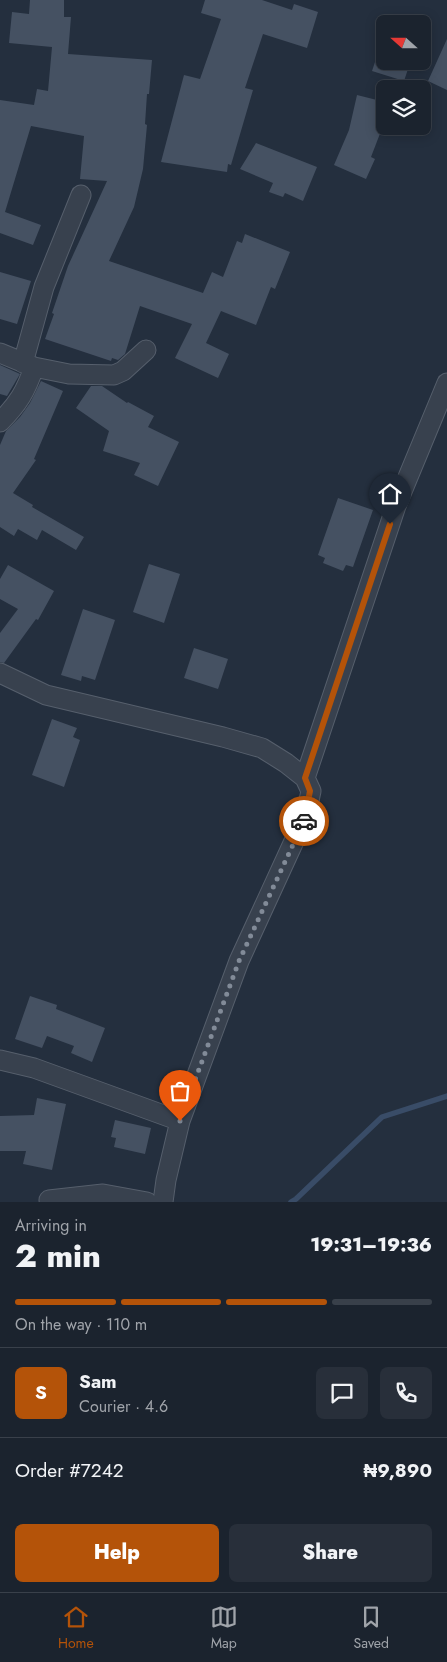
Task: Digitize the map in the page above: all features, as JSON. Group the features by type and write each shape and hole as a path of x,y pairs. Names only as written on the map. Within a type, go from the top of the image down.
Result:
{"street":[{"path":"0,422 20,400 27,388 29,365 44,288 81,195"},
{"path":"0,353 29,365 69,374 114,375 123,370 146,350"},
{"path":"305,778 396,506 447,383"},
{"path":"0,673 46,695 262,748 305,778 310,791 306,815 239,961 180,1121 166,1180 163,1202"},
{"path":"0,1060 34,1068 180,1121"},
{"path":"49,1200 103,1194 146,1202"}],"building":[{"path":"30,0 64,0 64,17 71,17 68,54 152,60 149,94 147,94 145,124 147,125 143,169 134,207 109,261 203,293 212,272 223,277 237,241 242,243 245,234 290,252 275,289 271,287 256,325 221,311 206,343 229,354 218,378 175,358 192,324 140,306 125,354 118,360 112,358 111,361 45,339 68,266 107,181 80,179 84,136 31,126 5,212 41,225 33,245 0,233 0,100 34,105 37,89 48,91 52,47 9,43 12,12 29,14"},
{"path":"205,0 262,0 292,10 294,4 318,12 307,48 263,34 245,88 253,90 231,165 228,164 227,172 161,162 184,75 200,79 221,19 201,13"},
{"path":"447,39 447,90 428,80"},
{"path":"376,59 376,70 408,70 404,80 372,71"},
{"path":"357,95 376,100 376,135 379,135 371,157 375,159 366,179 334,165 349,130"},
{"path":"256,143 317,167 303,201 285,193 283,197 269,192 273,183 240,169"},
{"path":"0,272 31,281 17,324 0,319"},
{"path":"0,365 20,374 7,396 0,394"},
{"path":"41,381 63,391 34,459 36,460 13,493 33,505 32,507 84,537 76,550 42,530 37,540 18,529 14,536 0,527 0,445 6,431 20,417 30,403"},
{"path":"91,386 102,386 127,403 154,416 148,427 179,442 158,486 134,475 140,463 103,451 109,431 76,408"},
{"path":"338,498 373,510 353,567 346,565 343,571 323,563 325,558 318,555"},
{"path":"149,564 180,574 164,623 133,612"},
{"path":"8,565 54,591 38,620 36,619 4,663 0,662 0,633 18,609 0,599 0,579"},
{"path":"83,609 115,620 95,680 82,676 81,681 61,675"},
{"path":"194,648 228,659 218,689 184,678"},
{"path":"52,719 77,728 73,737 80,740 64,787 32,775"},
{"path":"30,996 57,1005 56,1009 105,1028 92,1062 71,1053 74,1046 47,1036 42,1048 15,1039"},
{"path":"37,1098 66,1104 52,1170 23,1164 26,1151 0,1151 0,1116 34,1115"},
{"path":"115,1120 151,1128 145,1154 114,1147 116,1138 111,1137"}],"waterway":[{"path":"291,1202 382,1117 447,1096"}],"way so far":[{"path":"180,1121 239,961 304,821"}],"route":[{"path":"304,821 310,791 305,778 390,524"}]}
